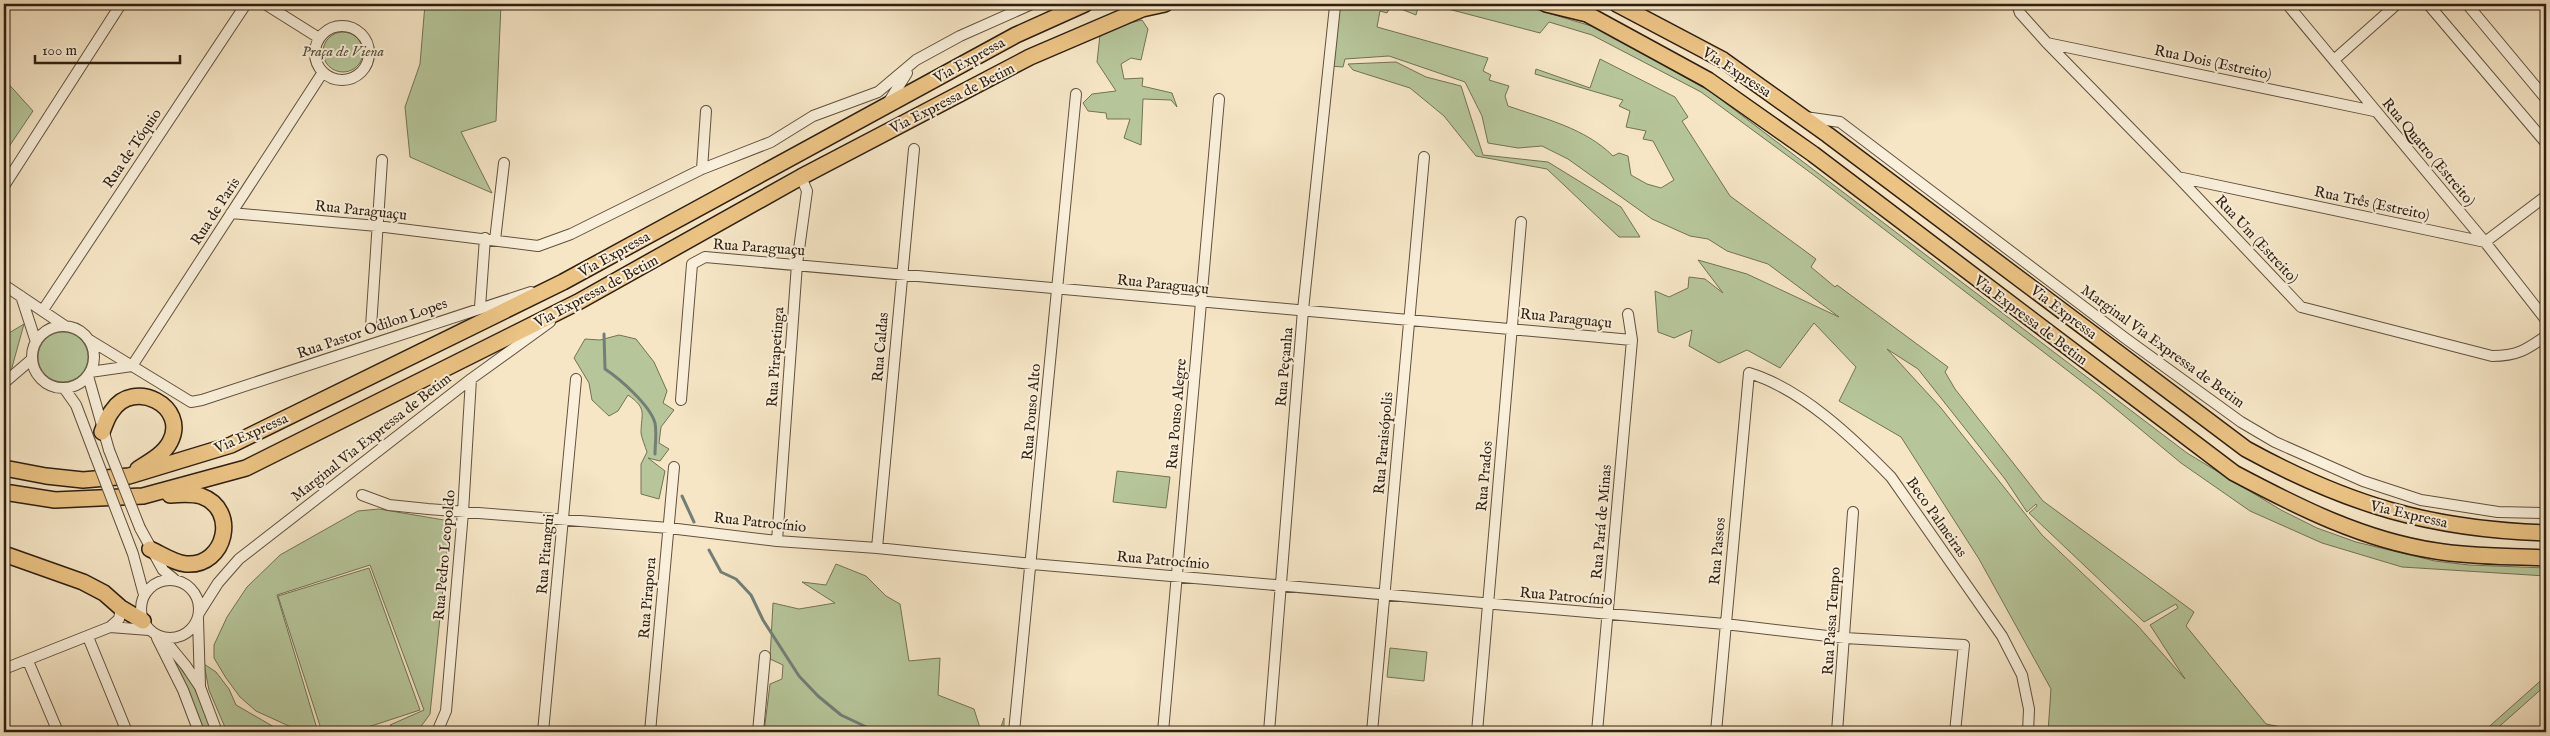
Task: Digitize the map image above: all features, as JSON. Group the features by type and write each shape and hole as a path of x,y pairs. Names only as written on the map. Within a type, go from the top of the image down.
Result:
{"highway":[{"name":"Via Expressa","path":"129,476 231,445 563,282 804,148 886,106 1016,34 1085,4"},
{"name":"Via Expressa de Betim","path":"4,492 55,500 143,496 246,468 578,302 800,177 1030,57 1142,9 1165,4"},
{"name":"Via Expressa de Betim","path":"1546,4 1587,14 1708,80 1813,154 2234,473 2288,502 2352,530 2394,543 2437,552 2546,558"},
{"name":"Via Expressa","path":"1617,4 1723,60 1802,116 2246,449 2294,476 2352,500 2394,513 2436,522 2546,533"},
{"path":"4,468 46,476 83,480 129,476 161,453 170,443 174,431 173,420 168,410 160,402 150,397 139,395 128,397 118,403 111,411 102,432"},
{"path":"143,496 190,494 201,496 215,506 224,521 222,543 216,553 207,560 196,564 184,564 150,549"},
{"path":"4,554 83,582 104,594 153,631"}],"street":[{"path":"4,186 121,4"},
{"name":"Rua de Tóquio","path":"43,310 246,4"},
{"path":"265,4 319,38"},
{"name":"Rua Paraguaçu","path":"231,213 377,226 538,246 571,234 702,168 765,144 814,116 878,92 916,60 960,36 1032,4"},
{"name":"Rua Um (Estreito)","path":"2017,4 2020,13 2046,42 2178,177 2301,307 2492,356 2509,356 2524,351 2546,336"},
{"name":"Rua Quatro (Estreito)","path":"2287,4 2374,111 2485,242 2546,320"},
{"path":"2334,60 2397,4"},
{"path":"2428,4 2546,143"},
{"path":"2467,4 2546,99"},
{"name":"Rua Peçanha","path":"1269,732 1303,310 1335,6"},
{"path":"332,27 350,27 365,37 370,54 363,71 348,80 330,78 323,72 315,56 319,38 332,27"},
{"name":"Rua Dois (Estreito)","path":"2046,42 2374,111"},
{"path":"886,106 916,60"},
{"name":"Rua de Paris","path":"132,366 323,72"},
{"name":"Rua Pouso Alto","path":"1014,732 1032,564 1076,94"},
{"name":"Rua Pouso Alegre","path":"1163,732 1219,99"},
{"path":"702,168 706,111"},
{"name":"Marginal Via Expressa de Betim","path":"1802,116 1840,122 2124,338 2241,422 2275,442 2363,481 2421,500 2498,512 2546,513"},
{"name":"Rua Caldas","path":"877,548 914,149"},
{"name":"Rua Paraisópolis","path":"1372,732 1424,157"},
{"path":"371,327 382,160"},
{"path":"480,307 504,163"},
{"name":"Rua Pirapetinga","path":"777,541 797,264 807,191 800,177"},
{"name":"Rua Três (Estreito)","path":"2178,177 2485,242"},
{"path":"2485,242 2546,196"},
{"name":"Rua Prados","path":"1477,732 1520,222"},
{"name":"Rua Paraguaçu","path":"681,400 692,264 705,257 1057,287 1201,303 1303,310 1632,340"},
{"name":"Rua Pastor Odilon Lopes","path":"132,366 190,402 202,400 480,307 563,282"},
{"path":"4,285 65,326 74,328 88,339 132,366"},
{"path":"21,296 36,342 32,359 34,367 42,380 48,384 64,388 81,382 89,374 132,366"},
{"name":"Marginal Via Expressa de Betim","path":"198,616 218,583 239,559 471,379 578,302"},
{"name":"Rua Pará de Minas","path":"1597,732 1632,340 1628,314"},
{"path":"36,342 48,330 65,326"},
{"path":"88,339 94,355 89,374 102,432 140,528 163,570 174,580 190,587 196,595 200,687"},
{"path":"4,383 32,359"},
{"name":"Rua Passos","path":"1716,732 1749,373"},
{"name":"Beco Palmeiras","path":"1749,373 1770,379 1808,403 1870,456 1891,477 2002,636 2022,675 2030,709 2028,732"},
{"name":"Rua Pedro Leopoldo","path":"437,732 446,711 463,512 471,379"},
{"name":"Rua Pitangui","path":"543,732 576,379"},
{"path":"64,388 76,404 134,554 144,595"},
{"name":"Rua Pirapora","path":"650,732 674,467"},
{"name":"Rua Patrocínio","path":"362,494 389,505 463,512 669,528 777,541 877,548 1032,564 1725,624 1846,638 1964,645 1955,732"},
{"name":"Rua Passa Tempo","path":"1837,732 1846,638 1853,512"},
{"path":"174,580 156,582 144,595 141,603 153,631 184,690 199,732"},
{"path":"4,669 110,627 119,619 121,608"},
{"path":"110,627 153,631 180,637 188,633 198,616"},
{"path":"153,631 186,666 200,687 217,732"},
{"path":"88,637 126,732"},
{"path":"758,732 765,656"},
{"path":"28,660 58,732"}],"green space":[{"path":"425,4 501,4 496,121 461,132 492,193 410,157 405,107 420,64"},
{"path":"1339,4 1419,4 1416,15 1391,5 1387,13 1380,11 1377,27 1488,58 1483,71 1491,75 1489,80 1509,86 1505,96 1508,106 1577,131 1602,146 1613,156 1619,153 1628,156 1631,175 1647,184 1661,188 1674,180 1653,141 1643,139 1646,131 1626,127 1630,111 1619,106 1623,100 1535,74 1536,69 1590,88 1600,59 1675,97 1688,117 1682,121 1730,196 1816,259 1811,267 1835,287 1837,285 1948,367 1945,372 1955,389 2043,501 2194,612 2186,626 2266,724 2307,732 2048,732 2051,689 1979,559 1901,437 1839,401 1856,367 1814,323 1780,368 1747,350 1719,363 1689,346 1692,330 1674,338 1658,332 1655,291 1669,297 1688,288 1689,277 1705,279 1723,293 1698,260 1747,274 1839,317 1768,264 1727,251 1708,239 1690,236 1652,219 1568,159 1542,146 1518,148 1488,143 1482,116 1465,82 1389,56 1345,59 1343,67 1330,66","holes":["1887,349 1918,369 2005,479 2027,512 2036,504 2037,506 2029,513 2144,622 2176,604 2178,608 2150,625 2185,679 2137,625 2042,535 1941,408"]},
{"path":"1429,4 1518,4 1598,28 1711,92 2187,453 2281,510 2317,528 2356,542 2435,561 2469,565 2546,568 2546,576 2402,567 2322,543 2250,511 2181,463 2098,394 1815,176 1701,92 1592,35 1549,22 1540,33"},
{"path":"1142,20 1148,29 1141,60 1131,58 1121,64 1124,79 1143,78 1142,86 1172,93 1177,107 1171,100 1143,99 1141,145 1124,138 1130,119 1107,119 1106,113 1088,111 1083,103 1092,94 1116,91 1097,62 1100,35 1113,27"},
{"name":"Praça de Viena","path":"347,32 354,35 360,41 363,52 362,60 354,69 347,72 339,72 332,69 324,60 323,48 326,41 335,33"},
{"path":"1396,62 1426,77 1461,86 1483,155 1548,162 1621,207 1640,237 1619,237 1547,169 1476,156 1444,116 1410,88 1353,70 1348,64"},
{"path":"4,79 33,111 4,154"},
{"path":"24,324 11,371 4,367 4,336"},
{"path":"63,332 73,334 81,339 86,347 88,357 86,367 81,375 73,380 63,382 53,380 45,375 40,367 38,357 40,347 45,339 53,334"},
{"path":"619,335 636,339 654,362 667,391 663,403 674,410 661,427 659,443 669,449 660,461 648,458 665,471 659,499 641,494 641,464 647,452 641,433 641,408 628,395 618,411 609,416 592,400 589,383 574,358 585,339 600,340"},
{"path":"1117,471 1170,477 1166,508 1113,502"},
{"path":"379,509 450,521 430,714 417,732 401,732 390,725 424,710 370,565 277,595 318,732 302,732 256,711 240,697 214,658 214,645 227,617 247,587 280,555 358,511"},
{"path":"836,564 866,576 886,596 900,604 909,661 940,658 938,695 974,709 981,731 1000,730 1004,718 1004,732 764,732 770,684 782,679 783,665 770,659 773,603 799,609 835,603 802,582 826,585"},
{"path":"369,568 420,710 353,732 322,732 278,596"},
{"path":"165,647 193,685 213,732 203,732"},
{"path":"1390,648 1427,652 1424,681 1387,677"},
{"path":"204,664 216,672 229,689 236,705 281,731 227,732 209,690"},
{"path":"2546,676 2546,685 2493,732 2483,732"}],"waterway":[{"path":"604,334 605,369 634,393 652,416 656,427 655,454"},
{"path":"682,496 694,522"},
{"path":"709,550 721,572 736,579 751,595 763,620 799,676 818,696 841,715 877,732"}]}
